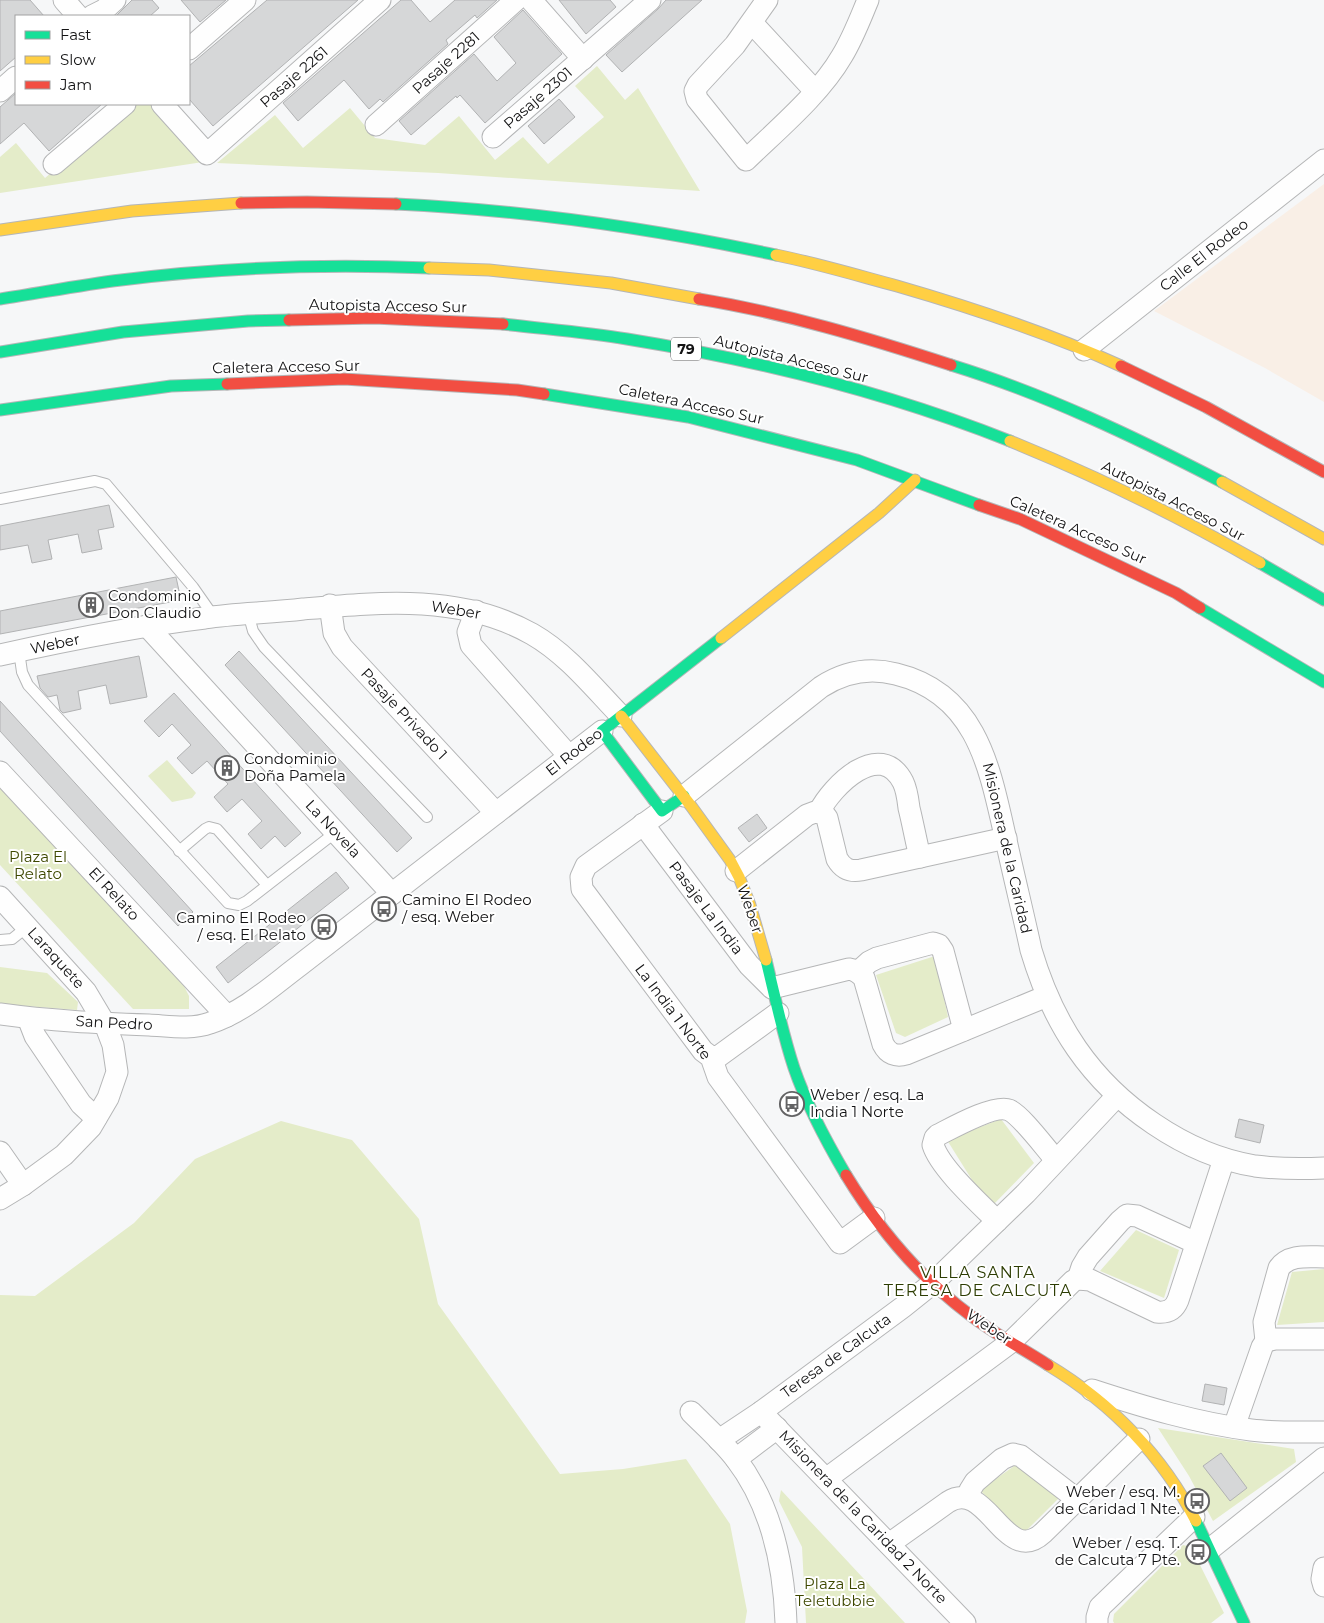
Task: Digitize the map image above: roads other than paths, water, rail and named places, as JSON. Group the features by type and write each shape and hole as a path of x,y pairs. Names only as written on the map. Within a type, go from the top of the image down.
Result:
{"main road":[{"path":"0,230 46,222 159,208 265,202 395,204 524,213 650,229 711,240 788,256 868,277 1024,326 1122,367 1224,417 1324,472"},
{"path":"0,299 143,277 231,269 338,265 456,268 524,273 659,291 755,310 842,331 911,351 1012,386 1156,448 1216,478 1324,539"},
{"name":"Autopista Acceso Sur","path":"0,352 127,331 246,321 340,318 451,321 509,325 626,339 688,349 749,362 861,391 988,433 1045,456 1161,509 1244,553 1324,600"},
{"name":"Caletera Acceso Sur","path":"0,410 109,392 246,381 350,379 461,385 578,398 689,417 798,443 852,459 1039,526 1145,576 1247,633 1324,682"},
{"name":"El Rodeo","path":"602,731 879,513 915,480"},
{"name":"Weber","path":"620,716 684,796 736,870 748,897 757,925 778,1013 799,1082 813,1115 836,1159 874,1218 932,1283 978,1320 1084,1388 1121,1420 1139,1439 1168,1475 1194,1517 1210,1549 1241,1622"},
{"path":"602,731 662,812"},
{"name":"Misionera de la Caridad","path":"662,812 684,796"}],"street":[{"path":"64,0 77,15"},
{"path":"94,15 104,10 115,0"},
{"path":"190,48 245,0"},
{"name":"Pasaje 2261","path":"163,105 206,154 380,0"},
{"name":"Pasaje 2281","path":"376,125 516,0"},
{"path":"531,0 583,59"},
{"name":"Pasaje 2301","path":"493,138 650,0"},
{"path":"767,0 752,23 698,85 695,91 697,99 746,160 815,91 842,56 868,0"},
{"path":"752,23 815,91"},
{"path":"0,91 15,77"},
{"path":"54,164 124,105"},
{"name":"Calle El Rodeo","path":"1084,350 1324,160"},
{"name":"Weber","path":"9,653 147,626 214,616 330,606 392,603 448,607 476,611 532,634 561,654 620,716"},
{"name":"Pasaje Privado 1","path":"330,606 334,634 342,647 496,813"},
{"path":"476,611 468,632 471,645 569,756"},
{"path":"172,654 176,639 188,620"},
{"name":"La Novela","path":"147,626 392,894"},
{"name":"Misionera de la Caridad","path":"684,796 831,681 853,672 880,671 907,676 932,689 955,708 965,720 982,748 988,764 1006,838 1031,950 1047,996 1059,1022 1073,1045 1101,1080 1142,1116 1168,1133 1205,1152 1224,1159 1272,1168 1324,1168"},
{"name":"El Rodeo","path":"227,1016 252,1001 602,731"},
{"path":"819,812 833,791 857,770 874,764 886,766 898,775 902,782 920,857"},
{"name":"El Relato","path":"0,772 227,1016"},
{"path":"644,824 662,812"},
{"path":"736,870 810,813 819,812 827,818 837,859 845,868 856,871 1006,838"},
{"name":"La India 1 Norte","path":"644,824 590,862 582,871 582,889 585,895 703,1051 711,1057 718,1077 840,1243 874,1218"},
{"name":"Pasaje La India","path":"644,824 749,965 772,988"},
{"name":"Laraquete","path":"0,896 86,992 105,1024 113,1046 117,1072 108,1098 91,1127 64,1155 23,1185 0,1198"},
{"path":"858,972 869,962 878,958 933,943 939,945 943,951 964,1030"},
{"path":"772,988 850,969 858,972 864,978 883,1044 888,1052 902,1055 1047,996"},
{"path":"711,1057 719,1056 778,1013"},
{"name":"San Pedro","path":"0,1014 105,1024 186,1027 208,1024 227,1016"},
{"path":"28,1018 34,1036 81,1104 96,1118"},
{"name":"Teresa de Calcuta","path":"719,1440 761,1412 932,1283 997,1221 1117,1096"},
{"path":"997,1221 958,1182 939,1157 933,1145 935,1138 995,1110 1007,1109 1015,1113 1056,1160"},
{"path":"0,1152 23,1185"},
{"path":"1078,1278 1090,1280 1157,1312 1168,1312 1176,1305 1224,1159"},
{"path":"826,1479 1011,1342 1068,1285 1078,1278 1088,1257 1120,1221 1127,1216 1137,1216 1196,1242"},
{"path":"1266,1341 1264,1322 1279,1268 1290,1258 1324,1257"},
{"path":"1234,1427 1262,1347 1266,1341 1274,1338 1324,1339"},
{"path":"1084,1388 1159,1410 1234,1427 1270,1431 1324,1432"},
{"path":"691,1412 736,1459 753,1486 771,1528 782,1574 786,1623"},
{"name":"Misionera de la Caridad 2 Norte","path":"761,1412 965,1623"},
{"path":"736,1459 777,1428"},
{"path":"889,1544 957,1497 968,1498 978,1504 1012,1538 1028,1541 1039,1537 1139,1439"},
{"path":"968,1498 975,1482 1002,1459 1013,1454 1021,1456 1078,1500"},
{"path":"1210,1549 1324,1458"},
{"path":"1097,1623 1096,1617 1100,1607 1194,1517"},
{"path":"1324,1568 1322,1579 1324,1586"}],"lane":[{"path":"0,499 95,481 106,484 193,587 214,616"},
{"path":"248,613 253,630 264,647 427,816"},
{"path":"9,653 28,685 228,903 235,905 243,903 336,832"},
{"path":"179,851 201,831 213,828 220,831 268,885"},
{"path":"0,940 12,939 27,926"}],"place":[{"name":"Condominio Don Claudio","path":"91,605"},
{"name":"Condominio Doña Pamela","path":"227,768"},
{"name":"Camino El Rodeo / esq. Weber","path":"384,909"},
{"name":"Camino El Rodeo / esq. El Relato","path":"324,927"},
{"name":"Weber / esq. La India 1 Norte","path":"792,1104"},
{"name":"Weber / esq. M. de Caridad 1 Nte.","path":"1197,1501"},
{"name":"Weber / esq. T. de Calcuta 7 Pte.","path":"1198,1552"}],"district":[{"name":"VILLA SANTA TERESA DE CALCUTA","path":"978,1281"}],"park label":[{"name":"Plaza El Relato","path":"38,866"},
{"name":"Plaza La Teletubbie","path":"835,1592"}]}
